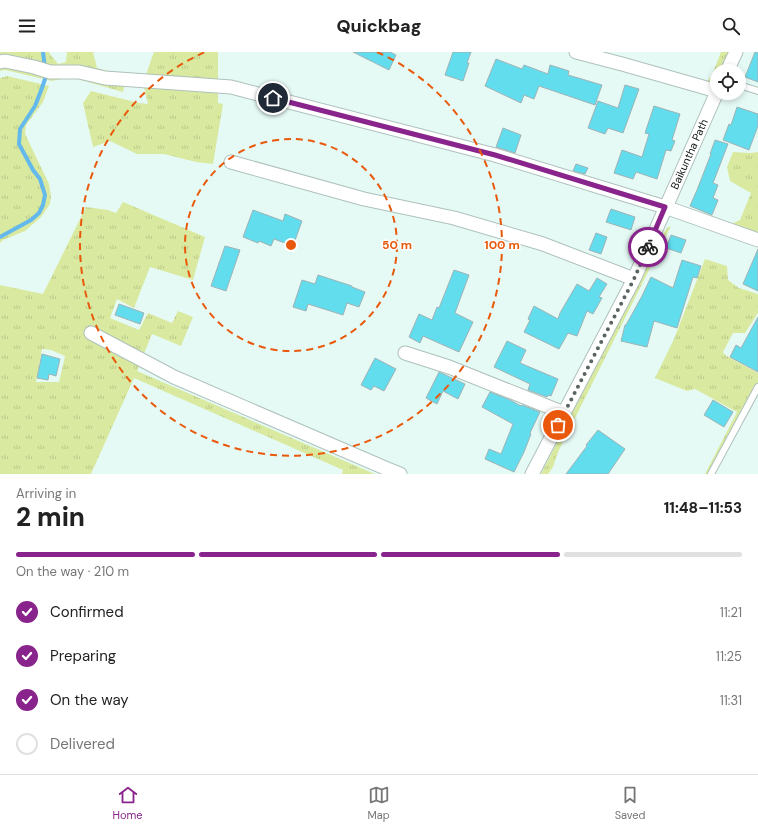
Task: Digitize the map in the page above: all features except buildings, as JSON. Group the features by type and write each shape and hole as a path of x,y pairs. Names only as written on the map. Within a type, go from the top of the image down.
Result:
{"street":[{"path":"576,52 710,90"},
{"path":"730,64 736,52"},
{"path":"0,62 5,61 50,72 79,72 105,78 231,87 495,155 665,207 758,240"},
{"name":"Baikuntha Path","path":"532,474 634,279 713,100"},
{"path":"231,162 364,199 461,220 543,244 634,279"},
{"path":"91,333 174,377 400,474"},
{"path":"406,353 449,367 564,413"}],"lane":[{"path":"746,87 758,91"},
{"path":"711,474 758,387"}],"green space":[{"path":"0,52 49,52 58,64 66,62 67,52 93,52 97,68 127,76 123,92 70,77 52,81 5,70 0,71"},
{"path":"154,52 218,52 218,103 223,104 213,164 196,162 164,154 137,154 110,141 93,147 83,103 91,91 148,104 143,83"},
{"path":"721,52 729,52 723,64 716,64"},
{"path":"637,75 705,84 710,78 710,88 700,93"},
{"path":"7,76 49,86 43,102 26,125 25,134 49,184 51,196 50,204 41,217 25,231 3,240 0,243 0,78"},
{"path":"733,152 758,152 758,233 754,242 731,224 740,220 751,193 730,181 727,167"},
{"path":"123,202 205,237 193,280 150,267 134,308 117,299 110,318 139,330 148,313 172,323 178,311 193,317 181,346 152,334 137,371 375,474 342,474 343,470 134,378 91,474 0,474 0,285 43,294 86,207 108,210 116,213","holes":["42,349 51,350 65,356 59,382 36,382"]},
{"path":"671,226 558,452 553,467 548,474 541,474 665,231"},
{"path":"705,259 727,266 728,280 739,288 758,294 758,313 745,333 733,333 723,352 725,355 758,373 758,382 708,474 705,474 737,412 695,389 687,391 655,378 674,339"}],"waterway":[{"path":"0,237 31,220 39,213 43,205 45,195 40,179 33,170 19,144 20,129 35,106 46,76 43,52"}],"way so far":[{"path":"558,425 634,279 648,247"}],"route":[{"path":"273,98 495,155 665,207 648,247"}]}
